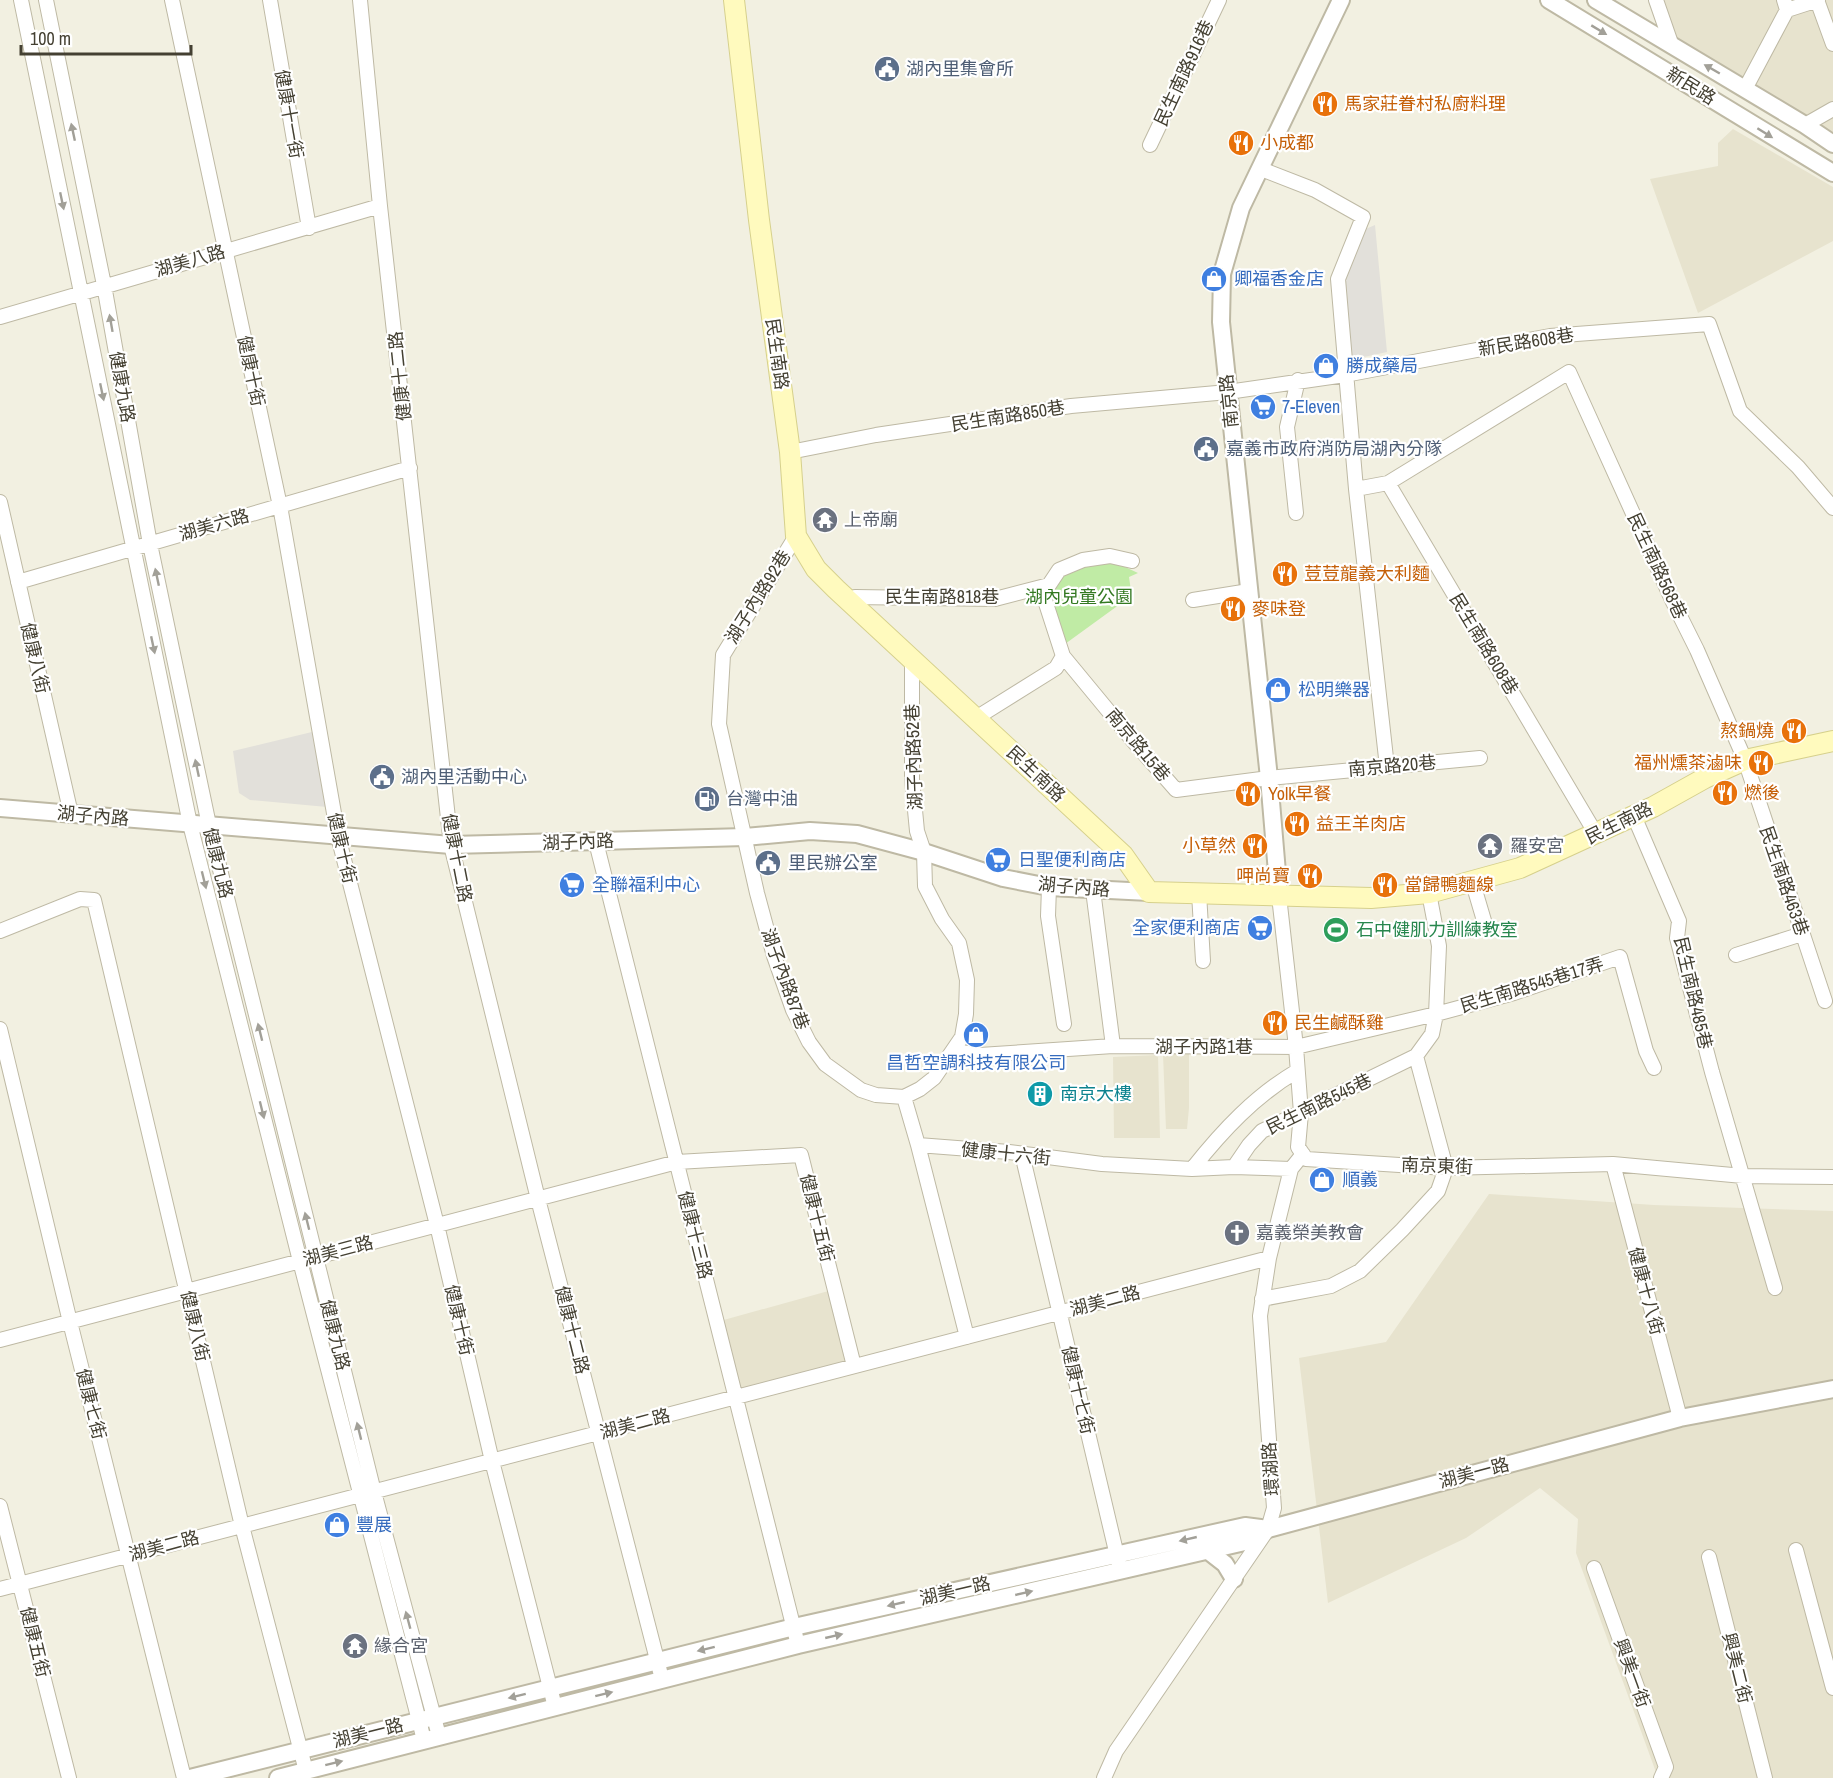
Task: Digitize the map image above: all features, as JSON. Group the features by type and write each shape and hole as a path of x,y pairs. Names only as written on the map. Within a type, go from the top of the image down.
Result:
{"main road":[{"name":"民生南路","path":"734,0 759,220 790,452 796,536 816,569 912,661 1123,855 1149,892 1371,898 1429,893 1520,868 1634,816 1744,760 1833,741"}],"street":[{"name":"健康九路","path":"21,0 190,824 359,1496 427,1719"},
{"name":"健康九路","path":"46,0 105,285 150,543 209,825 374,1492 431,1738"},
{"name":"健康十街","path":"172,0 280,506 338,836 437,1225 492,1461 551,1687"},
{"name":"健康十一街","path":"270,0 309,228"},
{"name":"健康十二路","path":"360,0 451,845 538,1199 658,1661"},
{"name":"民生南路916巷","path":"1150,145 1219,0"},
{"name":"南京路","path":"1279,897 1269,778 1221,322 1222,274 1241,208 1341,0"},
{"name":"新民路","path":"1549,0 1833,173"},
{"name":"新民路","path":"1596,0 1805,124 1833,144"},
{"path":"1656,0 1672,46"},
{"path":"1745,89 1786,5 1818,0 1833,44"},
{"path":"1805,124 1833,109"},
{"path":"1261,169 1315,190 1363,217 1338,279 1356,489 1387,767"},
{"name":"湖美八路","path":"0,317 381,206"},
{"name":"新民路608巷","path":"1298,380 1345,375 1550,336 1709,324 1740,411 1798,467 1833,508"},
{"name":"民生南路568巷","path":"1388,483 1569,372 1672,602 1697,650 1744,760"},
{"name":"民生南路850巷","path":"790,452 876,435 1071,406 1228,392 1298,380"},
{"path":"1296,513 1287,427 1298,380"},
{"name":"湖美六路","path":"18,582 410,468"},
{"path":"1356,489 1388,483"},
{"name":"民生南路608巷","path":"1388,483 1596,834"},
{"name":"健康八街","path":"0,502 71,814"},
{"name":"湖子內路92巷","path":"745,837 719,724 723,655 796,536"},
{"name":"民生南路818巷","path":"848,601 855,597 995,599 1048,585 1059,570 1083,560 1110,556 1132,561"},
{"name":"南京路15巷","path":"1041,588 1063,656 1176,790 1269,778"},
{"path":"1193,600 1249,591"},
{"path":"976,718 1056,668 1063,656"},
{"name":"湖子內路52巷","path":"904,1097 934,1078 962,1038 966,1014 967,980 959,943 942,919 925,886 924,852 917,831 912,778 912,661"},
{"name":"南京路20巷","path":"1269,778 1480,758"},
{"name":"民生南路463巷","path":"1744,760 1825,1001"},
{"name":"湖子內路","path":"0,808 451,845 745,837 810,831 857,834 924,852 1004,878 1049,887 1149,892"},
{"name":"民生南路485巷","path":"1634,816 1679,921 1677,938 1712,1072 1775,1288"},
{"name":"湖子內路87巷","path":"745,837 774,956 793,1010 809,1042 825,1064 861,1090 876,1095 904,1097"},
{"name":"健康十三路","path":"596,842 794,1627"},
{"path":"1472,880 1485,924"},
{"path":"1049,887 1048,916 1064,1024"},
{"path":"1093,890 1113,1046"},
{"path":"1199,893 1203,961"},
{"name":"民生南路545巷","path":"1234,1167 1262,1131 1416,1056 1432,1034 1436,1014 1438,946 1429,893"},
{"path":"1279,897 1298,1071 1301,1113 1298,1147 1303,1154"},
{"name":"健康八街","path":"0,931 80,899 94,900 242,1526 301,1750"},
{"path":"1736,955 1802,934"},
{"name":"民生南路545巷17弄","path":"1436,1014 1514,993 1620,957 1640,1029 1654,1068"},
{"name":"湖子內路1巷","path":"954,1052 980,1055 1113,1046 1296,1047 1436,1014"},
{"name":"健康七街","path":"0,1029 70,1322 184,1778"},
{"path":"1262,1299 1331,1286 1360,1271 1438,1191 1446,1168 1416,1056"},
{"path":"1192,1169 1220,1134 1244,1111 1278,1083 1298,1071"},
{"path":"904,1097 967,1337"},
{"name":"健康十六街","path":"918,1145 1102,1164 1192,1169 1234,1167 1291,1169"},
{"name":"健康十七街","path":"1022,1154 1118,1563"},
{"name":"南京東街","path":"1303,1154 1306,1159 1446,1168 1613,1164 1743,1176 1833,1177"},
{"name":"環湖路","path":"1104,1778 1116,1751 1268,1529 1274,1508 1260,1316 1269,1258 1291,1169 1303,1154"},
{"name":"健康十五街","path":"677,1162 801,1155 854,1366"},
{"name":"湖美三路","path":"0,1340 677,1162"},
{"name":"健康十八街","path":"1613,1164 1680,1418"},
{"name":"湖美二路","path":"0,1589 1269,1258"},
{"name":"湖美一路","path":"190,1778 794,1627 1118,1563 1268,1529 1680,1418 1833,1389"},
{"name":"健康五街","path":"0,1506 69,1778"},
{"path":"278,1778 1118,1563 1207,1550 1247,1533"},
{"path":"1207,1550 1225,1564 1234,1579"},
{"path":"1796,1550 1833,1688"},
{"name":"興美二街","path":"1708,1557 1766,1778"},
{"name":"興美一街","path":"1594,1568 1666,1767 1661,1778"},
{"path":"794,1627 798,1645"},
{"path":"658,1661 662,1679"},
{"path":"551,1687 555,1707"},
{"path":"301,1750 306,1771"}],"shaded area":[{"path":"1656,0 1784,0 1787,9 1818,0 1833,0 1833,144 1672,46"},
{"path":"1733,129 1833,187 1833,241 1698,313 1650,179 1718,166 1718,143"},
{"path":"1375,225 1387,352 1350,360 1342,283 1361,231"},
{"path":"316,731 327,807 250,800 239,793 233,751"},
{"path":"1189,1053 1187,1129 1166,1129 1163,1054"},
{"path":"1158,1055 1160,1138 1114,1138 1113,1057"},
{"path":"1489,1194 1654,1205 1833,1211 1833,1778 1656,1778 1657,1775 1576,1553 1578,1519 1540,1488 1466,1538 1328,1603 1299,1358 1386,1342"},
{"path":"832,1290 852,1364 739,1394 720,1321"}],"green space":[{"name":"湖內兒童公園","path":"1110,560 1138,573 1129,577 1131,591 1127,599 1065,644 1047,592 1060,573"}],"place":[{"name":"湖內里集會所","path":"887,69"},
{"name":"馬家莊眷村私廚料理","path":"1325,104"},
{"name":"小成都","path":"1241,143"},
{"name":"卿福香金店","path":"1214,279"},
{"name":"勝成藥局","path":"1326,366"},
{"name":"7-Eleven","path":"1263,407"},
{"name":"嘉義市政府消防局湖內分隊","path":"1206,449"},
{"name":"上帝廟","path":"825,520"},
{"name":"荳荳龍義大利麵","path":"1285,574"},
{"name":"麥味登","path":"1233,609"},
{"name":"松明樂器","path":"1278,690"},
{"name":"熬鍋燒","path":"1794,731"},
{"name":"福州燻茶滷味","path":"1761,763"},
{"name":"湖內里活動中心","path":"382,777"},
{"name":"燃後","path":"1725,793"},
{"name":"Yolk早餐","path":"1248,794"},
{"name":"台灣中油","path":"707,799"},
{"name":"益王羊肉店","path":"1297,824"},
{"name":"小草然","path":"1255,846"},
{"name":"羅安宮","path":"1490,846"},
{"name":"日聖便利商店","path":"998,860"},
{"name":"里民辦公室","path":"768,863"},
{"name":"呷尚寶","path":"1310,876"},
{"name":"全聯福利中心","path":"572,885"},
{"name":"當歸鴨麵線","path":"1385,885"},
{"name":"全家便利商店","path":"1260,928"},
{"name":"石中健肌力訓練教室","path":"1336,930"},
{"name":"民生鹹酥雞","path":"1275,1023"},
{"name":"昌哲空調科技有限公司","path":"976,1035"},
{"name":"南京大樓","path":"1040,1094"},
{"name":"順義","path":"1322,1180"},
{"name":"嘉義榮美教會","path":"1237,1233"},
{"name":"豐展","path":"337,1525"},
{"name":"緣合宮","path":"355,1646"}]}
